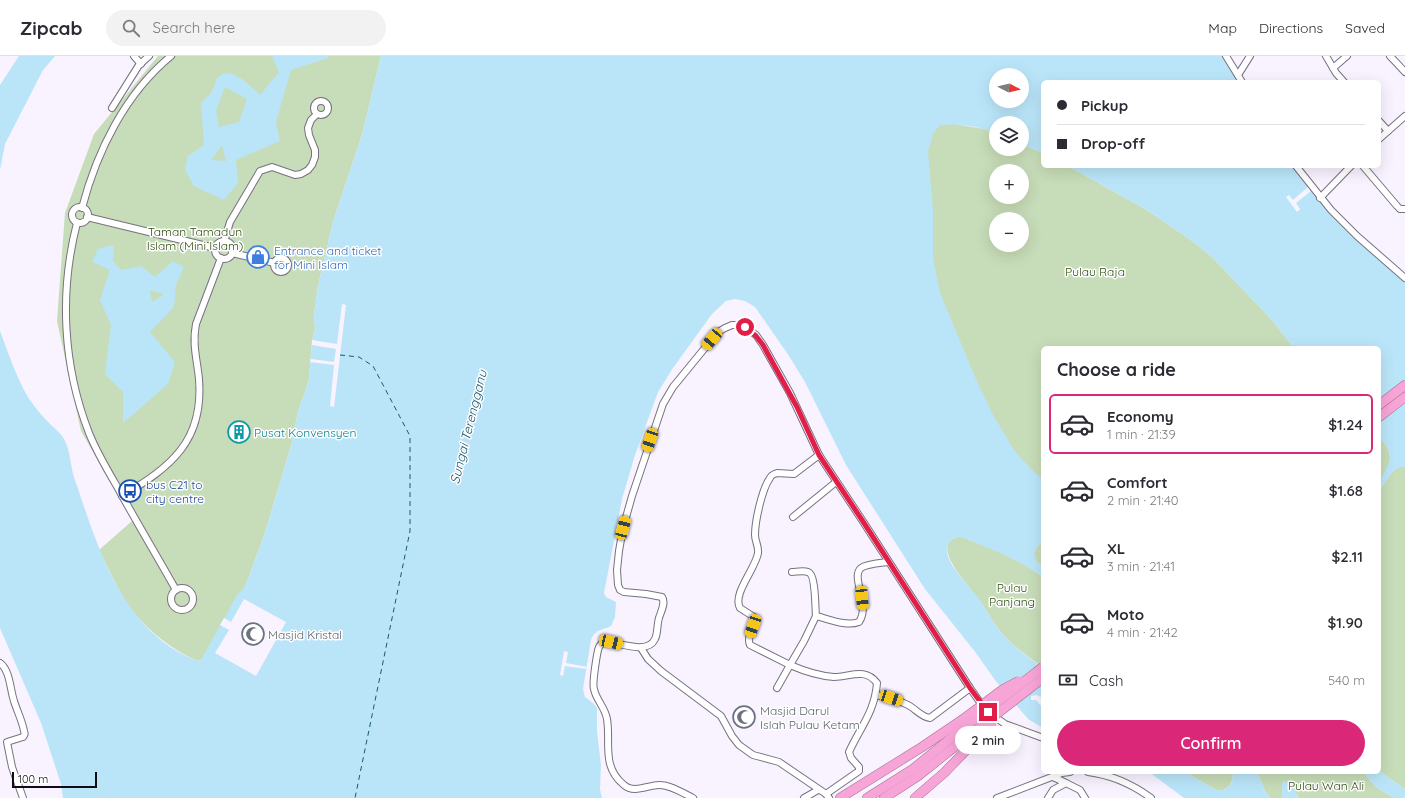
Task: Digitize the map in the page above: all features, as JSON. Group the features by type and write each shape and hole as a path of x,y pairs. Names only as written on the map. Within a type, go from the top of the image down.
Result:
{"highway":[{"path":"1381,403 1405,385"},
{"path":"1381,415 1405,397"},
{"path":"867,798 969,729 1041,675"},
{"path":"884,798 918,776 969,729 1041,675"},
{"path":"840,798 922,747 969,729"},
{"path":"915,798 944,773 969,729"}],"street":[{"path":"134,56 141,64"},
{"path":"112,108 141,64 149,56"},
{"path":"82,208 95,164 107,138 140,86 171,56"},
{"path":"1236,73 1250,56"},
{"path":"1326,56 1332,68 1342,80"},
{"path":"1332,68 1347,56"},
{"path":"1390,56 1405,72"},
{"path":"1227,58 1241,80"},
{"path":"224,242 230,222 260,171 265,168 272,167 295,175 302,174 312,165 315,157 315,150 308,128 311,120 316,114"},
{"path":"1381,137 1405,116"},
{"path":"1381,123 1388,131"},
{"path":"1298,168 1331,210 1357,236 1405,278"},
{"path":"1320,198 1349,168"},
{"path":"1365,168 1397,206 1400,209 1405,209"},
{"path":"82,208 87,212 87,217 84,222 77,223 72,218 72,213 75,209 82,208"},
{"path":"87,217 215,248"},
{"path":"77,223 72,245 65,304 69,353 74,386 90,435 101,458 176,590"},
{"path":"224,242 231,245 232,253 228,258 221,258 217,255 215,248 219,243 224,242"},
{"path":"232,253 275,263"},
{"path":"122,496 162,471 179,453 188,440 198,410 200,394 194,334 196,324 221,258"},
{"path":"693,798 664,785 652,785 638,789 628,787 620,780 611,768 608,754 607,718 605,710 593,687 593,681 600,645 606,641 641,648 649,646 655,639 657,624 664,599 659,596 624,592 620,590 617,580 623,528 632,496 663,404 676,383 718,332 732,325 739,325 750,330 763,345 790,393 819,455 970,688 988,712 998,720 1041,737"},
{"path":"641,648 648,660 721,716 732,736 739,745 760,757 779,762 827,796 859,771 859,767 851,758 849,752 869,717 876,695 877,684 872,678 861,673 835,677 809,672 790,665 750,645 749,638 754,617 740,608 738,601 742,588 758,554 755,537 756,521 763,493 770,478 777,472 790,474 796,473 819,455"},
{"path":"792,517 836,482"},
{"path":"816,616 850,624 859,622 862,618 863,608 858,582 858,572 864,567 888,562"},
{"path":"777,688 816,616 814,583 811,573 792,572"},
{"path":"0,663 3,665 6,672 25,732 23,737 8,742 12,767 23,798"},
{"path":"876,695 900,701 925,717 930,718 970,688"},
{"path":"997,798 1060,774"},
{"path":"1098,774 1129,784 1151,798"},
{"path":"1053,777 1080,790 1085,798"},
{"path":"1048,798 1053,790 1066,783"},
{"path":"804,798 818,790"}],"green space":[{"name":"Taman Tamadun Islam (Mini Islam)","path":"158,56 381,56 362,135 333,222 318,286 314,315 315,329 312,340 309,380 298,412 291,446 265,533 245,587 295,619 198,661 180,652 164,641 135,614 120,592 99,550 132,521 81,431 57,321 65,213 94,134"},
{"name":"Pulau Raja","path":"856,107 984,129 989,131 989,156 1029,156 1029,147 1041,152 1041,168 1072,168 1147,210 1211,256 1272,320 1292,346 1041,346 1041,565 1036,561"},
{"path":"1381,439 1385,443 1390,455 1389,465 1381,480"},
{"path":"1400,466 1405,467 1405,789 1381,772 1381,488 1392,472"},
{"name":"Pulau Panjang","path":"957,537 962,537 1004,554 1041,576 1041,666 1009,641 995,624 949,558 947,549 949,542"},
{"path":"1188,774 1233,774 1230,785 1225,789 1218,791"},
{"name":"Pulau Wan Ali","path":"1258,774 1365,774 1376,787 1394,798 1299,798 1290,783 1282,787 1282,798 1270,798 1265,791"}],"water":[{"path":"19,56 55,56 43,70 5,144 0,170 0,85"},
{"path":"272,56 328,56 328,58 291,70 276,122 280,141 236,160 238,183 224,200 194,186 185,170 188,156 204,145 201,103 212,91 216,80 221,75 227,73 233,74 239,77 260,95 279,72","holes":["225,87 247,99 239,122 219,127 216,111","222,145 226,161 212,160 212,159"]},
{"name":"Sungai Terengganu","path":"381,56 1222,56 1239,80 1041,80 1041,152 1029,147 1029,116 989,116 989,131 968,126 946,125 939,126 933,134 928,152 933,210 933,257 940,293 992,413 1014,450 1041,478 1041,544 1037,547 1034,555 1036,561 1041,565 1041,576 1011,558 962,538 953,538 947,547 947,552 960,577 979,599 1001,633 1018,649 1041,666 1041,697 1037,695 1031,696 1031,700 1036,700 1041,706 1041,727 1028,719 995,680 976,653 925,589 846,465 805,382 787,353 755,307 745,301 735,299 726,301 712,314 673,368 658,392 635,455 622,499 604,593 606,597 616,602 615,617 611,626 595,633 591,640 583,689 585,697 597,708 597,731 601,765 600,789 602,798 63,798 61,784 41,723 0,628 0,331 14,368 27,396 40,414 64,439 69,454 73,475 94,534 104,560 117,586 132,609 150,630 172,648 198,661 201,660 237,595 245,587 265,533 291,446 298,412 309,380 312,340 315,329 314,315 318,286 333,222 362,135"},
{"path":"1072,168 1295,168 1311,191 1364,244 1405,280 1405,467 1400,467 1392,472 1381,488 1381,481 1390,459 1390,453 1381,440 1381,346 1292,346 1272,320 1211,256 1147,210"},
{"path":"114,245 113,261 121,270 141,266 155,277 173,261 184,267 176,285 174,307 150,332 175,362 168,384 123,423 123,392 105,374 111,325 100,300 110,270 92,262 98,249","holes":["150,290 164,294 152,302"]},
{"path":"1381,772 1405,789 1405,798 1394,798 1376,787 1365,774 1381,774"},
{"path":"1152,774 1188,774 1218,791 1225,789 1230,785 1233,774 1258,774 1265,791 1270,798 1184,798"},
{"path":"1284,781 1290,782 1299,798 1282,798 1282,784"}],"pier":[{"path":"1308,187 1311,191 1296,203 1300,209 1297,212 1286,197 1289,195 1293,200"},
{"path":"342,304 346,305 334,407 330,406 334,365 310,362 311,359 334,362 336,349 312,345 312,340 337,344"},
{"name":"Masjid Kristal","path":"244,599 286,622 256,676 215,653 229,630 220,625 224,618 231,622"},
{"path":"564,651 568,652 566,663 587,667 586,669 565,666 563,676 560,675"}],"ferry route":[{"path":"340,355 359,357 373,366 410,436 410,531 355,798"}],"place":[{"name":"Entrance and ticket for Mini Islam","path":"258,257"},
{"name":"Pusat Konvensyen","path":"239,432"},
{"name":"bus C21 to city centre","path":"130,491"},
{"name":"Masjid Kristal","path":"253,634"},
{"name":"Masjid Darul Islah Pulau Ketam","path":"744,717"}],"route":[{"path":"745,327 750,330 763,345 797,407 819,455 836,482 978,701 988,712"}]}
